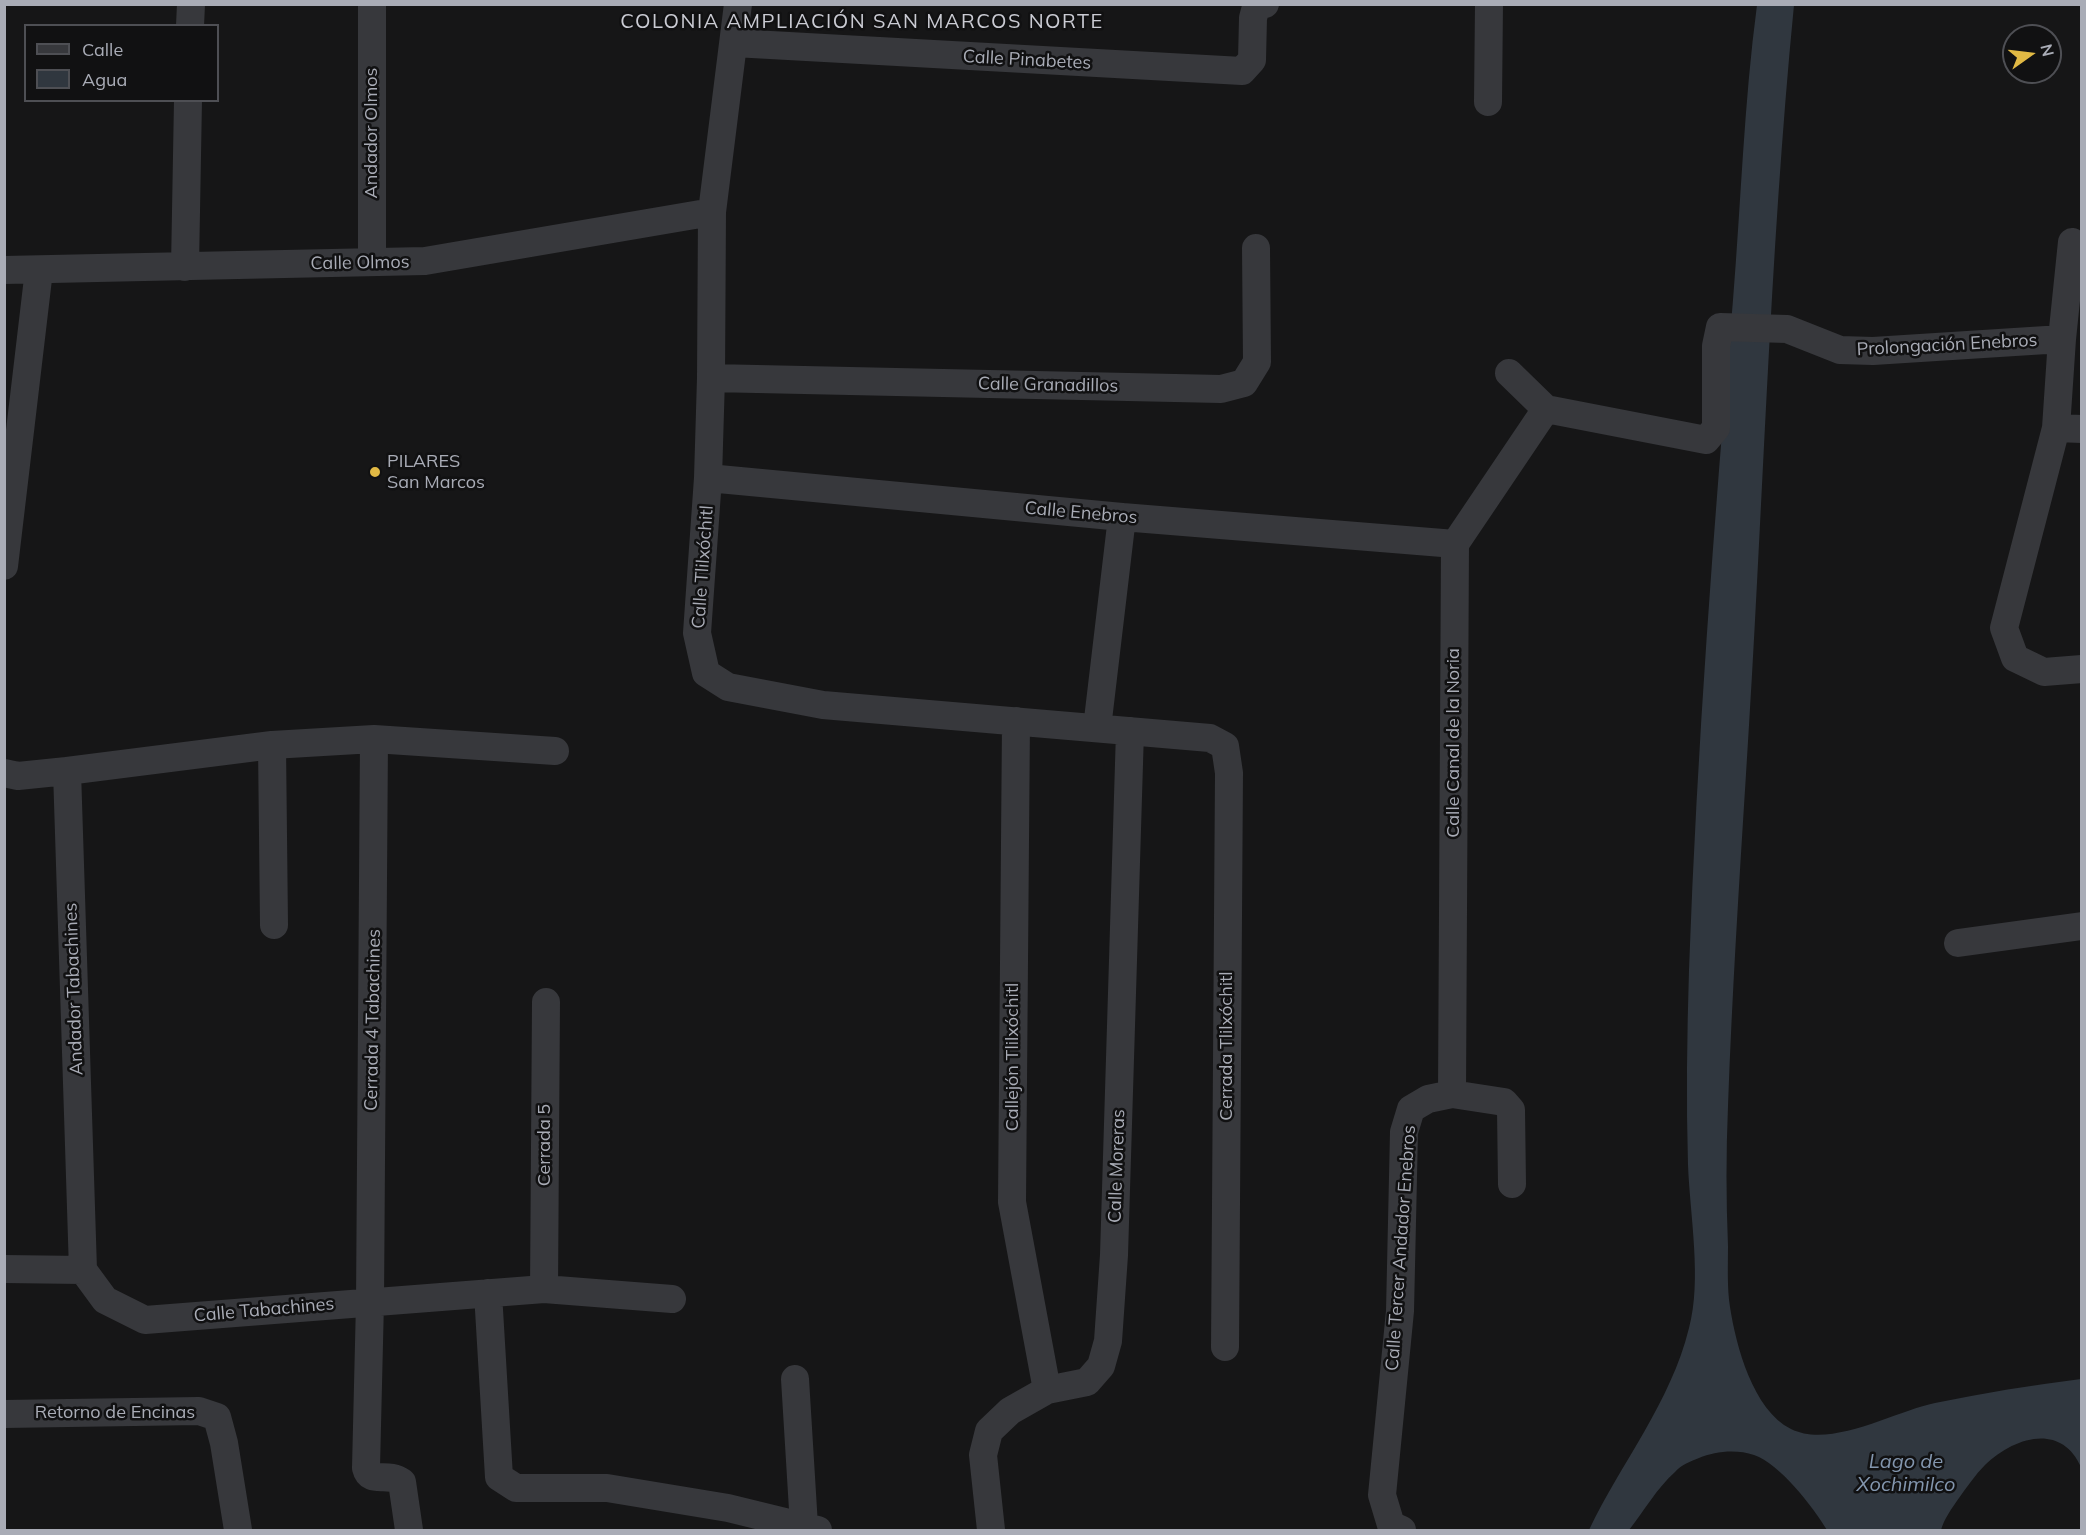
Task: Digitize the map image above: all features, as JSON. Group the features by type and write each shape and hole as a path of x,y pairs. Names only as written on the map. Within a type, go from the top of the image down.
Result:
{"street":[{"path":"190,4 190,24"},
{"name":"Andador Olmos","path":"372,4 372,262"},
{"name":"Calle Tlilxóchitl","path":"738,4 712,212 708,478 697,633 706,673 728,687 823,705 1210,738 1225,746"},
{"name":"Calle Pinabetes","path":"734,43 1242,71 1252,60 1253,18 1256,7 1265,4"},
{"path":"1488,102 1489,4"},
{"path":"185,267 189,102"},
{"name":"Calle Olmos","path":"4,270 425,261 712,212"},
{"path":"2072,242 2062,339 2069,429 2004,628 2015,658 2044,672 2082,669"},
{"name":"Calle Granadillos","path":"711,378 1221,389 1244,383 1257,362 1256,248"},
{"path":"4,566 39,270"},
{"name":"Prolongación Enebros","path":"1546,409 1706,440 1716,428 1716,346 1720,327 1788,329 1840,350 1873,351 2062,339"},
{"path":"1455,544 1546,409 1509,373"},
{"name":"Calle Enebros","path":"708,478 1122,517 1455,544"},
{"path":"1097,728 1122,517"},
{"name":"Calle Canal de la Noria","path":"1452,1094 1455,544"},
{"name":"Callejón Tlilxóchitl","path":"1016,721 1012,1202 1047,1390"},
{"name":"Calle Moreras","path":"992,1530 983,1455 989,1431 1010,1411 1047,1390 1087,1382 1101,1366 1108,1341 1115,1243 1130,731"},
{"path":"4,773 18,776 272,745 374,739 555,751"},
{"name":"Cerrada 4 Tabachines","path":"374,739 370,1302 366,1468 367,1474 373,1478 395,1477 402,1482 409,1530"},
{"path":"272,745 274,925"},
{"name":"Cerrada Tlilxóchitl","path":"1225,746 1229,773 1225,1347"},
{"name":"Andador Tabachines","path":"67,771 83,1270"},
{"path":"1958,944 2082,927"},
{"name":"Cerrada 5","path":"544,1289 546,1002"},
{"path":"1452,1094 1504,1102 1511,1110 1512,1184"},
{"name":"Calle Tercer Andador Enebros","path":"1402,1530 1390,1525 1382,1495 1400,1311 1404,1132 1411,1109 1428,1099 1452,1094"},
{"path":"4,1269 83,1270"},
{"name":"Calle Tabachines","path":"83,1270 105,1300 145,1320 544,1289 672,1299"},
{"path":"488,1293 499,1477 516,1488 607,1488 727,1519 811,1528 795,1379"},
{"name":"Retorno de Encinas","path":"4,1414 199,1412 217,1417 224,1443 238,1530"}],"water":[{"name":"Lago de Xochimilco","path":"1757,5 1794,5 1778,197 1738,899 1727,1124 1729,1300 1742,1358 1757,1392 1766,1407 1778,1420 1791,1429 1807,1434 1844,1432 1919,1407 1953,1399 2081,1379 2081,1467 2072,1453 2062,1444 2049,1439 2023,1441 2009,1447 1985,1465 1968,1485 1941,1530 1827,1530 1805,1499 1774,1467 1754,1455 1733,1451 1705,1456 1680,1467 1662,1485 1629,1530 1589,1530 1658,1407 1681,1355 1693,1309 1695,1269 1688,1165 1687,1092 1692,886 1713,551 1746,115"}],"place":[{"name":"PILARES San Marcos","path":"375,472"}],"district":[{"name":"COLONIA AMPLIACIÓN SAN MARCOS NORTE","path":"862,22"}]}
